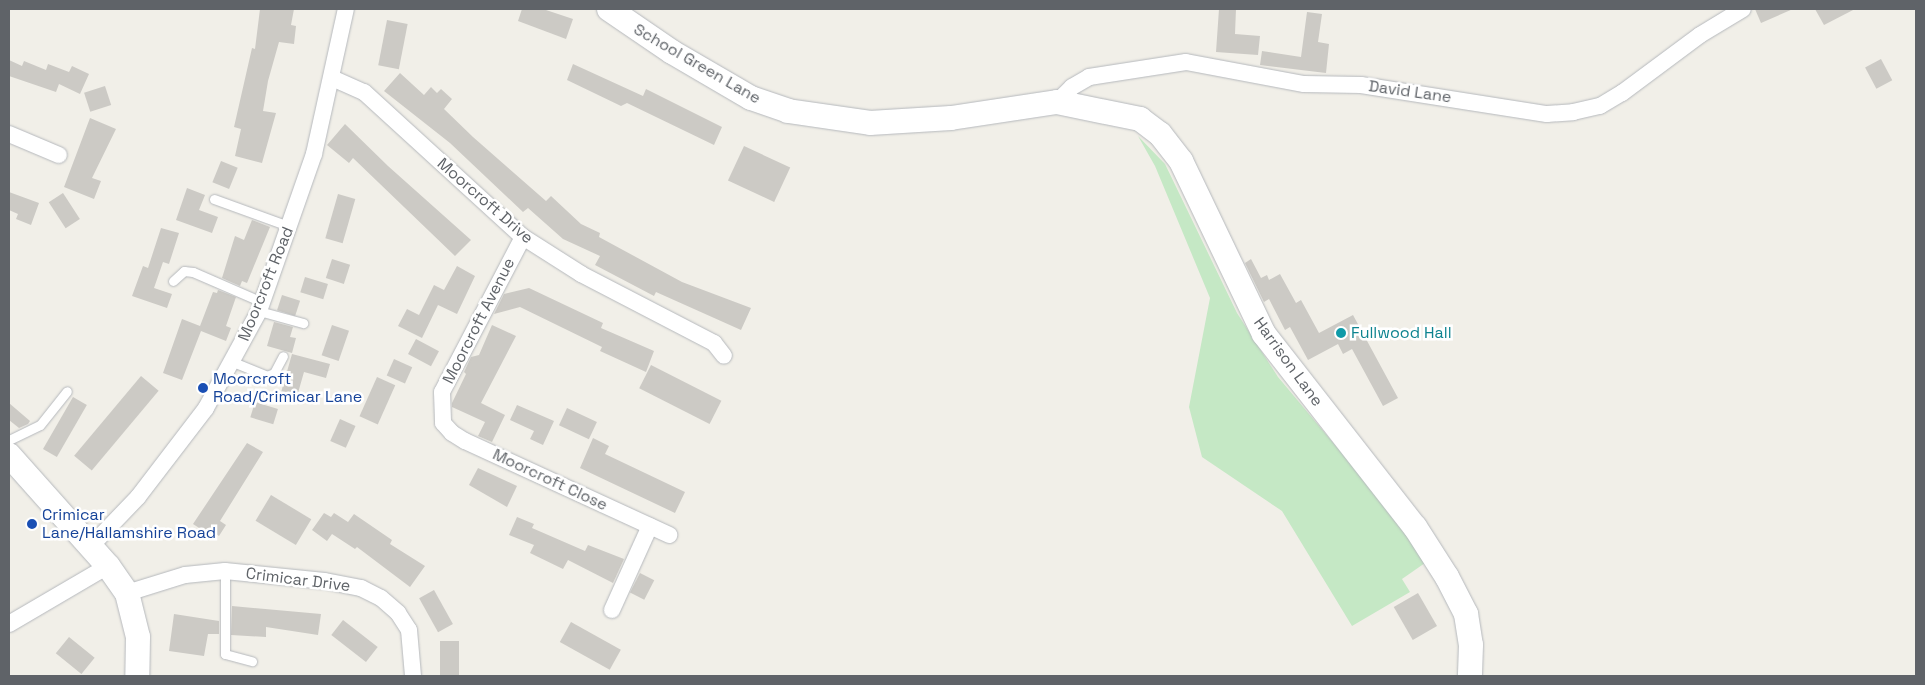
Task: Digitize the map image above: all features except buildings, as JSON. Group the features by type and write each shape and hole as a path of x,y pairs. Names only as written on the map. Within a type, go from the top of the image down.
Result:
{"street":[{"name":"Moorcroft Road","path":"91,546 138,497 174,453 206,408 260,307 291,227 314,154 346,9"},
{"name":"School Green Lane","path":"608,9 672,52 751,98 797,113 870,123 951,118 1057,102"},
{"name":"David Lane","path":"1057,102 1072,87 1089,77 1186,62 1304,84 1361,85 1547,114 1573,112 1600,106 1622,93 1700,35 1743,9"},
{"name":"Moorcroft Drive","path":"332,78 364,92 523,238 581,274 714,343 724,356"},
{"name":"Harrison Lane","path":"1057,102 1140,119 1160,134 1181,160 1264,334 1415,527 1447,577 1466,614 1471,644 1470,676"},
{"path":"9,134 59,155"},
{"name":"Moorcroft Avenue","path":"452,433 443,423 442,392 523,238"},
{"name":"Moorcroft Close","path":"452,433 669,536"},
{"path":"9,455 91,546 127,593 138,637 137,676"},
{"path":"612,610 650,526"},
{"path":"9,624 108,566"},
{"name":"Crimicar Drive","path":"127,593 185,575 225,571 325,581 361,588 381,598 398,613 409,630 413,676"}],"lane":[{"path":"214,199 291,227"},
{"path":"173,280 184,271 193,272 260,307 303,323"},
{"path":"232,362 267,376 274,374 283,356"},
{"path":"9,440 40,425 66,391"},
{"path":"225,571 226,654 252,661"}],"green space":[{"path":"1138,136 1165,164 1237,313 1278,377 1392,513 1425,563 1402,579 1410,592 1352,626 1282,511 1202,457 1189,407 1210,298 1155,166"}],"place":[{"name":"Fullwood Hall","path":"1341,333"},
{"name":"Moorcroft Road/Crimicar Lane","path":"203,388"},
{"name":"Crimicar Lane/Hallamshire Road","path":"32,524"}]}
